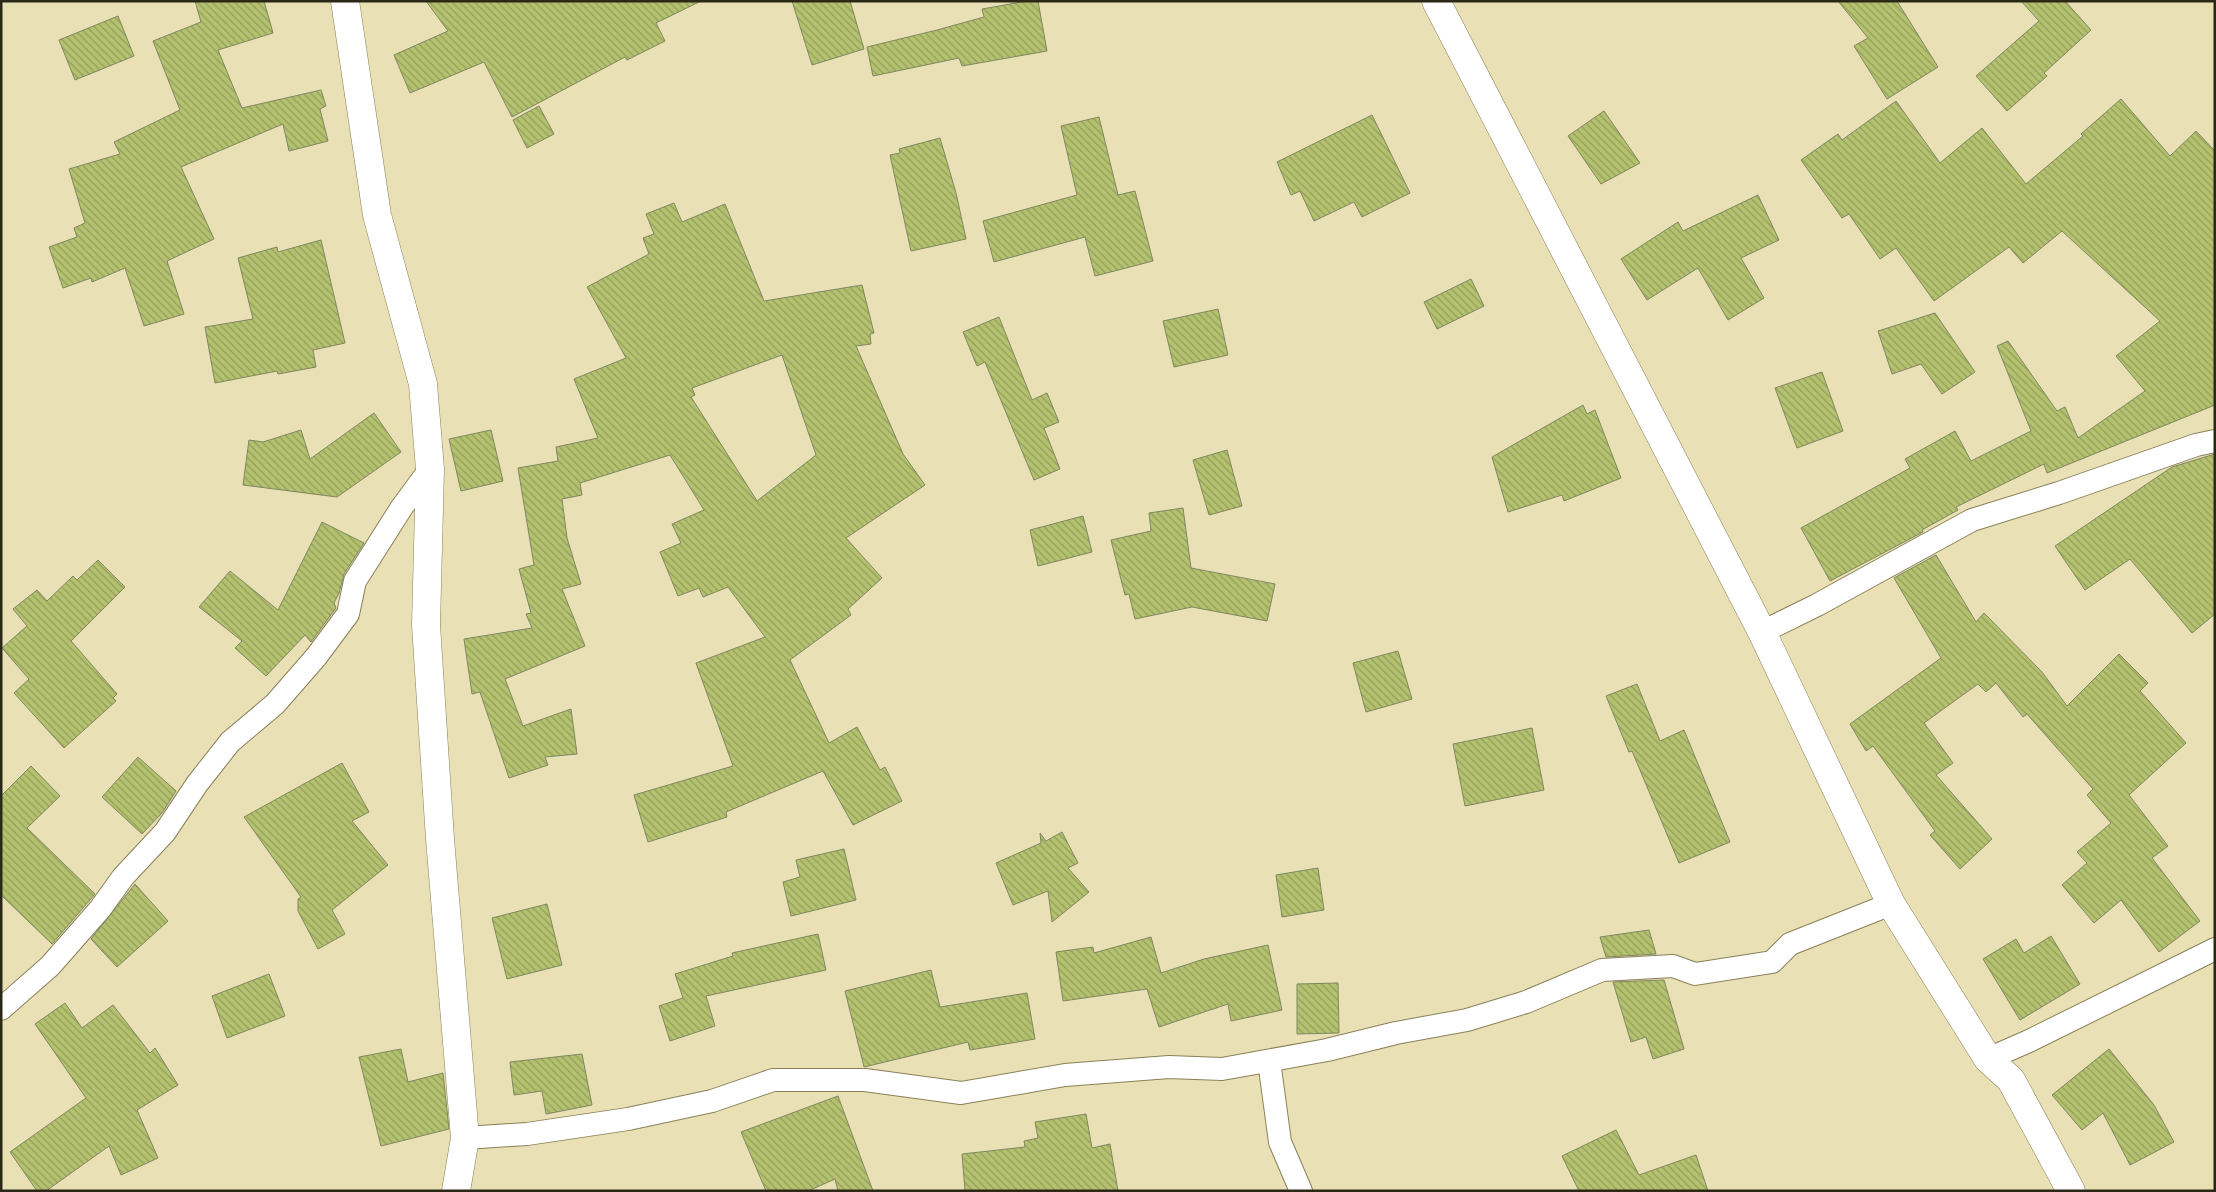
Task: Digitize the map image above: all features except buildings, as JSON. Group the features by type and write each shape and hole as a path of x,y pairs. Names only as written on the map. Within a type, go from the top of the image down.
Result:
{"street":[{"path":"345,1 377,215 423,384 430,469 426,625 440,839 465,1138 456,1191"},
{"path":"1436,1 1762,632 1891,904 1988,1059 2011,1080 2071,1191"}],"lane":[{"path":"1762,632 1818,605 1972,520 2059,493 2196,445 2215,441"},
{"path":"1,1009 50,966 100,909 123,876 165,832 197,784 230,742 275,704 316,657 348,614 355,581 402,507 430,469"},
{"path":"465,1138 527,1134 628,1119 712,1101 773,1080 865,1080 961,1094 1065,1075 1169,1067 1222,1069 1467,1020 1526,1002 1602,970 1673,966 1696,974 1772,962 1790,944 1891,904"},
{"path":"1988,1059 2029,1041 2215,949"},
{"path":"1269,1061 1280,1142 1301,1191"}]}
